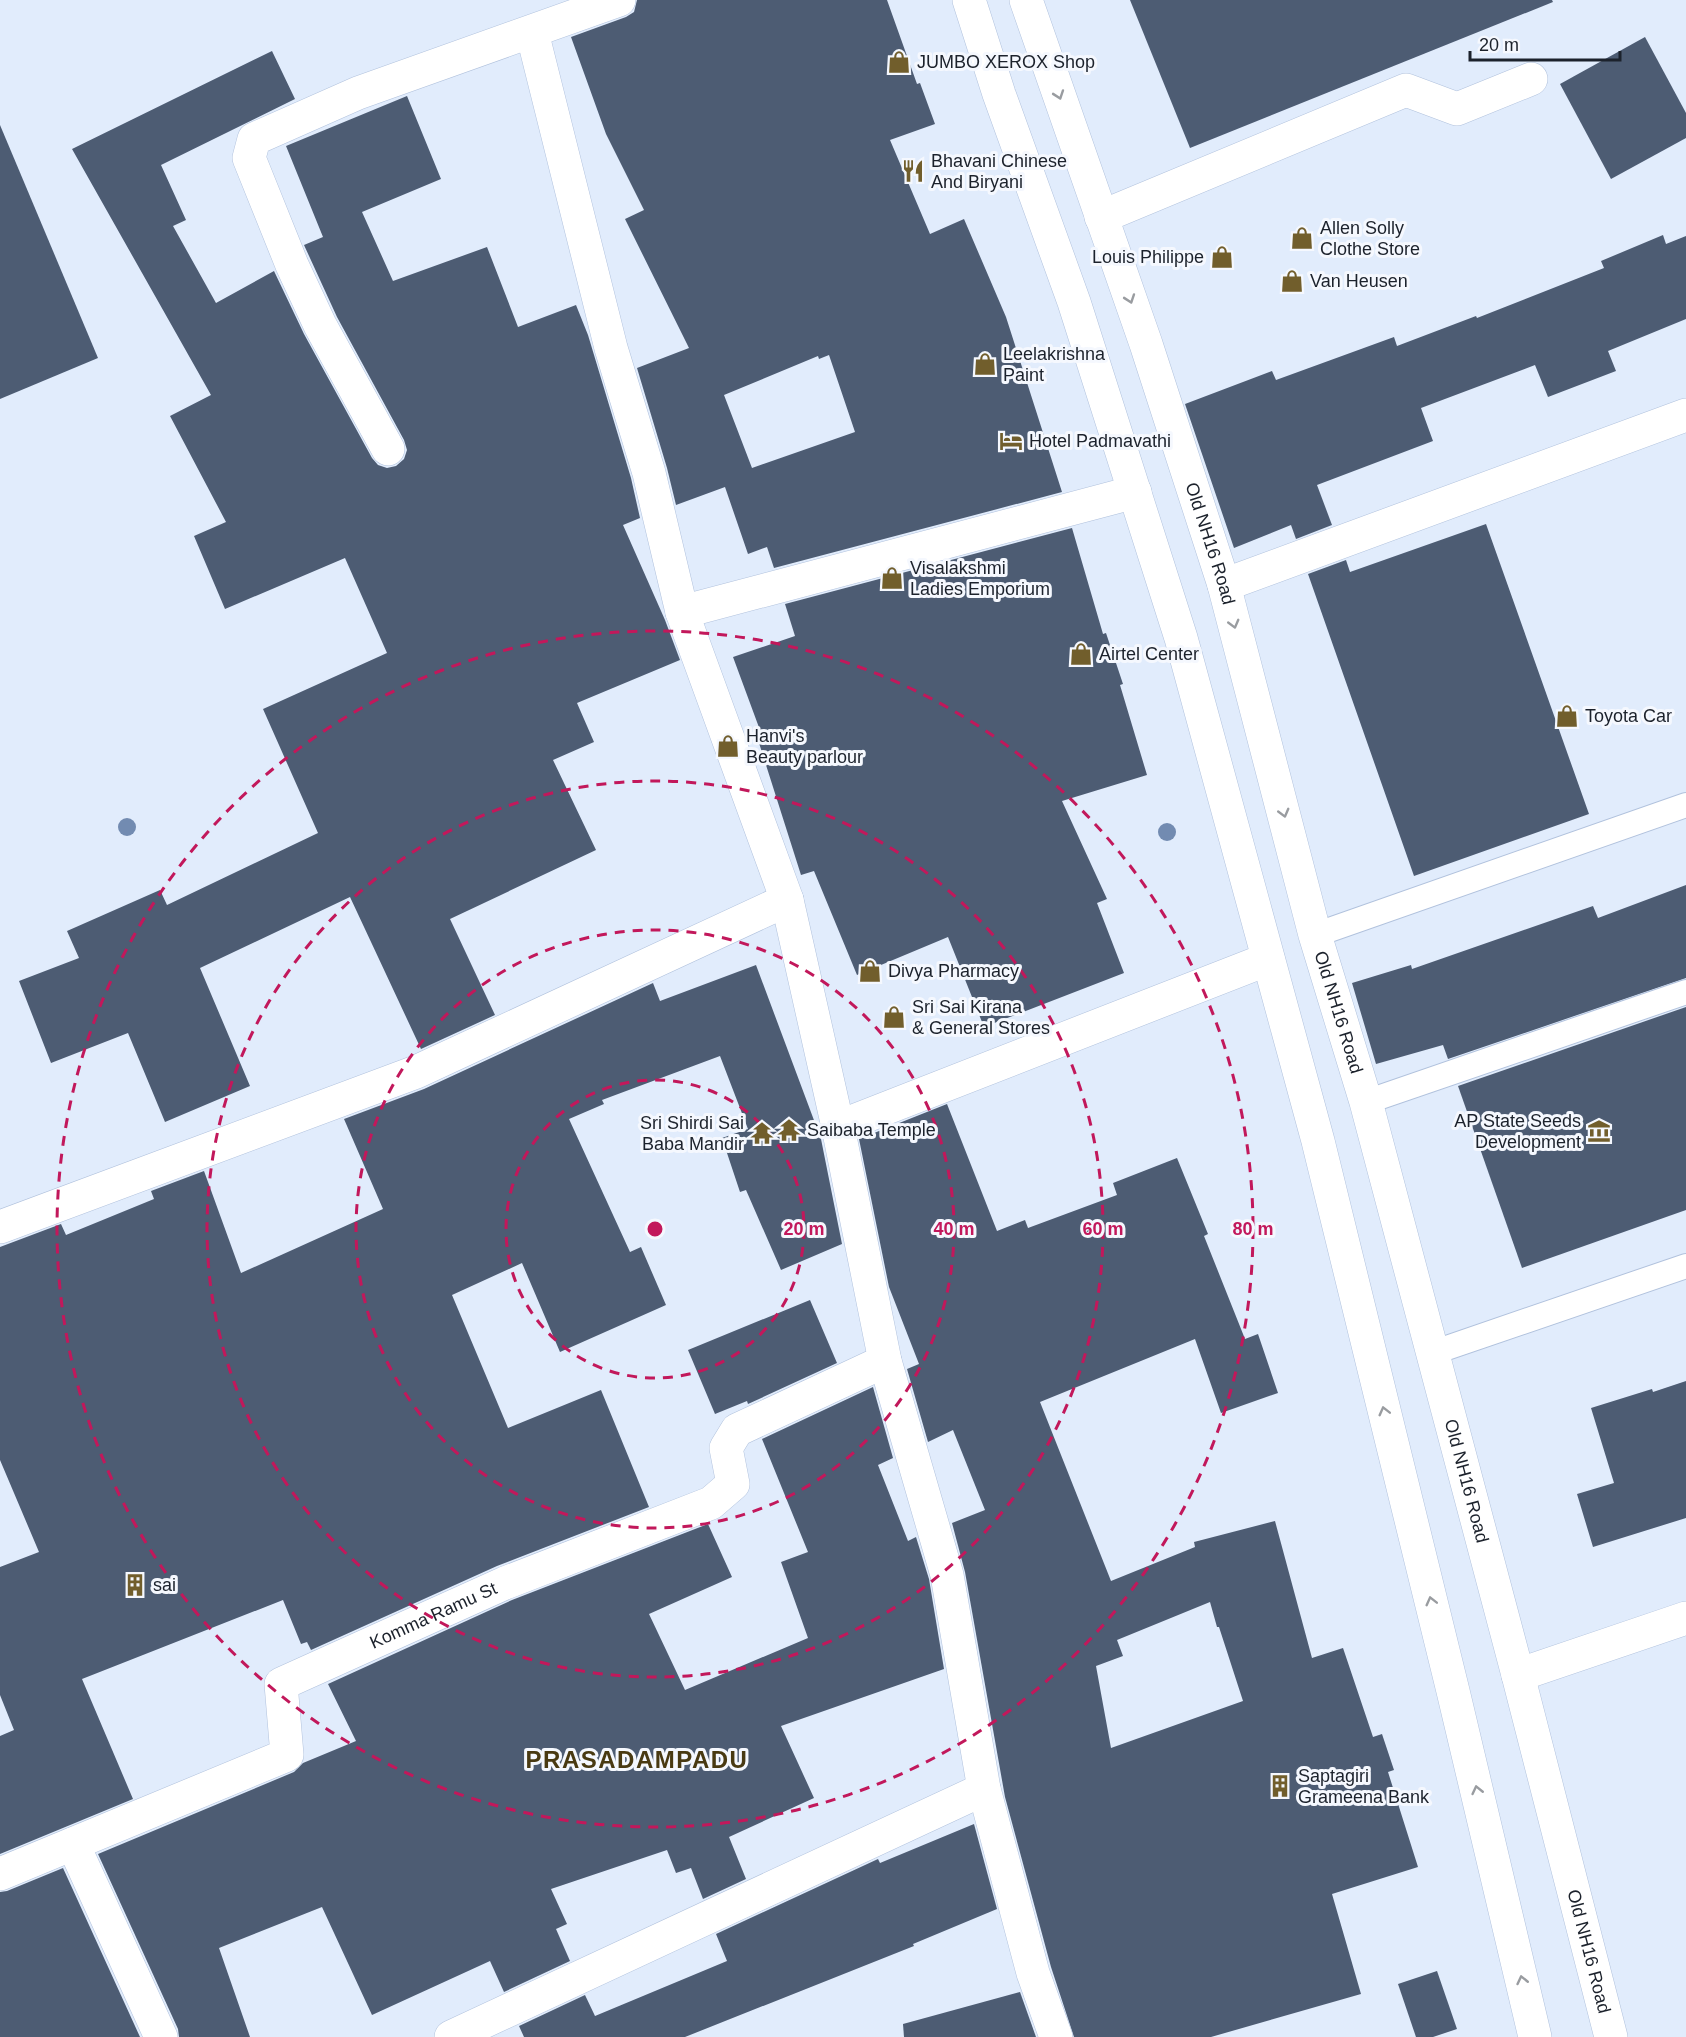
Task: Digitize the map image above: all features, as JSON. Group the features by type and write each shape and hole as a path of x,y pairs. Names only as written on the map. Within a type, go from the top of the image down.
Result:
{"street":[{"path":"388,449 320,325 292,265 249,158 254,139 358,93 620,0"},
{"path":"969,0 999,94 1074,302 1181,638 1324,1164 1535,2037"},
{"name":"Old NH16 Road","path":"1026,0 1146,344 1224,585 1315,935 1366,1102 1611,2037"},
{"path":"532,32 611,348 649,473 682,612 787,900 838,1127 885,1361 947,1575 984,1789 1033,1973 1056,2037"},
{"path":"1101,217 1406,90 1457,109 1531,79"},
{"path":"1224,585 1686,415"},
{"path":"682,612 1136,492"},
{"path":"0,1227 416,1072 787,900"},
{"path":"838,1127 1268,959"},
{"name":"Komma Ramu St","path":"0,1874 288,1755 281,1684 505,1583 711,1503 733,1484 726,1448 737,1430 885,1361"},
{"path":"1518,1675 1686,1618"},
{"path":"451,2037 984,1789"},
{"path":"74,1844 161,2037"}],"lane":[{"path":"1315,935 1686,805"},
{"path":"1366,1102 1686,992"},
{"path":"1432,1353 1686,1266"}],"building":[{"path":"637,0 887,0 917,84 920,83 935,124 890,140 930,234 964,219 1006,317 1062,492 774,568 767,547 748,554 725,487 676,505 637,368 689,348 625,219 644,210 606,134 571,37 634,12","holes":["829,355 855,432 752,468 724,395 818,356 819,359"]},
{"path":"1130,0 1552,0 1553,2 1190,148"},
{"path":"1645,37 1686,113 1686,138 1611,179 1560,84"},
{"path":"272,51 295,99 161,165 186,220 173,226 216,303 274,271 304,334 372,458 378,465 387,468 396,466 404,459 407,450 404,440 337,317 304,245 323,237 286,146 407,96 441,179 362,212 393,281 487,247 518,327 576,305 588,335 631,478 640,518 623,525 680,660 577,703 594,742 553,760 596,850 450,919 495,1015 421,1049 350,897 200,968 250,1086 165,1122 128,1033 51,1063 19,981 79,958 67,931 160,890 167,905 318,833 263,709 387,653 345,558 225,609 194,536 226,522 170,416 211,395 72,149"},
{"path":"0,125 98,358 0,399"},
{"path":"1663,235 1666,244 1686,236 1686,319 1608,351 1616,371 1548,397 1535,365 1421,408 1433,441 1317,485 1332,525 1296,539 1291,525 1234,548 1185,404 1272,371 1276,380 1394,337 1397,346 1476,316 1477,318 1604,268 1601,261"},
{"path":"1486,524 1589,814 1414,876 1308,574 1346,560 1350,572"},
{"path":"1072,528 1103,634 1106,633 1123,684 1120,685 1147,775 1062,801 1107,899 1097,903 1124,973 984,1027 948,937 857,975 814,871 801,875 759,743 764,741 733,657 795,636 785,604"},
{"path":"1686,885 1686,978 1448,1059 1443,1045 1376,1064 1352,983 1411,965 1412,969 1593,906 1598,918"},
{"path":"756,965 821,1139 842,1244 781,1270 746,1190 740,1192 722,1138 748,1129 720,1056 602,1100 604,1104 569,1119 630,1252 641,1247 666,1305 560,1352 522,1263 452,1295 508,1428 601,1390 649,1507 497,1566 311,1650 307,1642 301,1644 283,1600 82,1679 133,1799 0,1854 0,1736 14,1730 0,1695 0,1567 39,1552 0,1460 0,1247 61,1224 66,1235 154,1199 151,1191 204,1171 241,1273 383,1209 344,1119 424,1089 653,983 660,1001"},
{"path":"1686,1007 1686,1210 1522,1268 1458,1086"},
{"path":"947,1104 997,1231 1025,1220 1028,1228 1117,1195 1113,1183 1177,1158 1208,1234 1204,1236 1245,1339 1258,1334 1278,1393 1221,1413 1195,1339 1040,1402 1111,1581 1195,1547 1194,1542 1275,1521 1312,1658 1343,1648 1373,1737 1382,1734 1394,1770 1388,1772 1418,1867 1332,1894 1361,1994 1211,2037 1074,2037 1051,1967 1005,1797 965,1572 952,1523 985,1510 953,1430 928,1442 907,1369 919,1364 889,1287 859,1139","holes":["1210,1602 1217,1627 1219,1627 1243,1701 1111,1748 1096,1666 1123,1656 1117,1640"]},
{"path":"810,1300 837,1363 748,1404 747,1401 715,1414 688,1350"},
{"path":"1686,1381 1686,1518 1593,1547 1577,1494 1614,1483 1591,1408"},
{"path":"873,1387 893,1458 878,1465 908,1541 916,1537 929,1579 944,1669 781,1726 814,1798 729,1837 746,1879 703,1899 691,1868 676,1873 667,1850 551,1889 567,1924 556,1929 570,1961 504,1992 490,1961 372,2015 322,1907 219,1948 250,2037 179,2037 178,2029 98,1854 294,1772 303,1763 356,1741 328,1684 512,1600 708,1524 732,1577 649,1614 685,1690 808,1638 781,1562 808,1552 762,1439"},
{"path":"974,1824 997,1909 913,1944 914,1946 685,2037 524,2037 519,2026 585,1995 595,2016 727,1961 716,1934 878,1859 880,1863"},
{"path":"63,1868 140,2037 0,2037 0,1892"},
{"path":"1437,1971 1457,2029 1433,2037 1416,2037 1398,1984"},
{"path":"1020,1992 1036,2037 904,2037 903,2024"}],"place":[{"name":"JUMBO XEROX Shop","path":"899,62"},
{"name":"Bhavani Chinese And Biryani","path":"913,171"},
{"name":"Allen Solly Clothe Store","path":"1302,238"},
{"name":"Louis Philippe","path":"1222,257"},
{"name":"Van Heusen","path":"1292,281"},
{"name":"Leelakrishna Paint","path":"985,364"},
{"name":"Hotel Padmavathi","path":"1011,441"},
{"name":"Visalakshmi Ladies Emporium","path":"892,578"},
{"name":"Airtel Center","path":"1081,654"},
{"name":"Toyota Car","path":"1567,716"},
{"name":"Hanvi's Beauty parlour","path":"728,746"},
{"name":"Divya Pharmacy","path":"870,971"},
{"name":"Sri Sai Kirana & General Stores","path":"894,1017"},
{"name":"Saibaba Temple","path":"789,1130"},
{"name":"AP State Seeds Development","path":"1599,1131"},
{"name":"Sri Shirdi Sai Baba Mandir","path":"762,1133"},
{"name":"sai","path":"135,1585"},
{"name":"Saptagiri Grameena Bank","path":"1280,1786"}],"district":[{"name":"PRASADAMPADU","path":"637,1760"}]}
